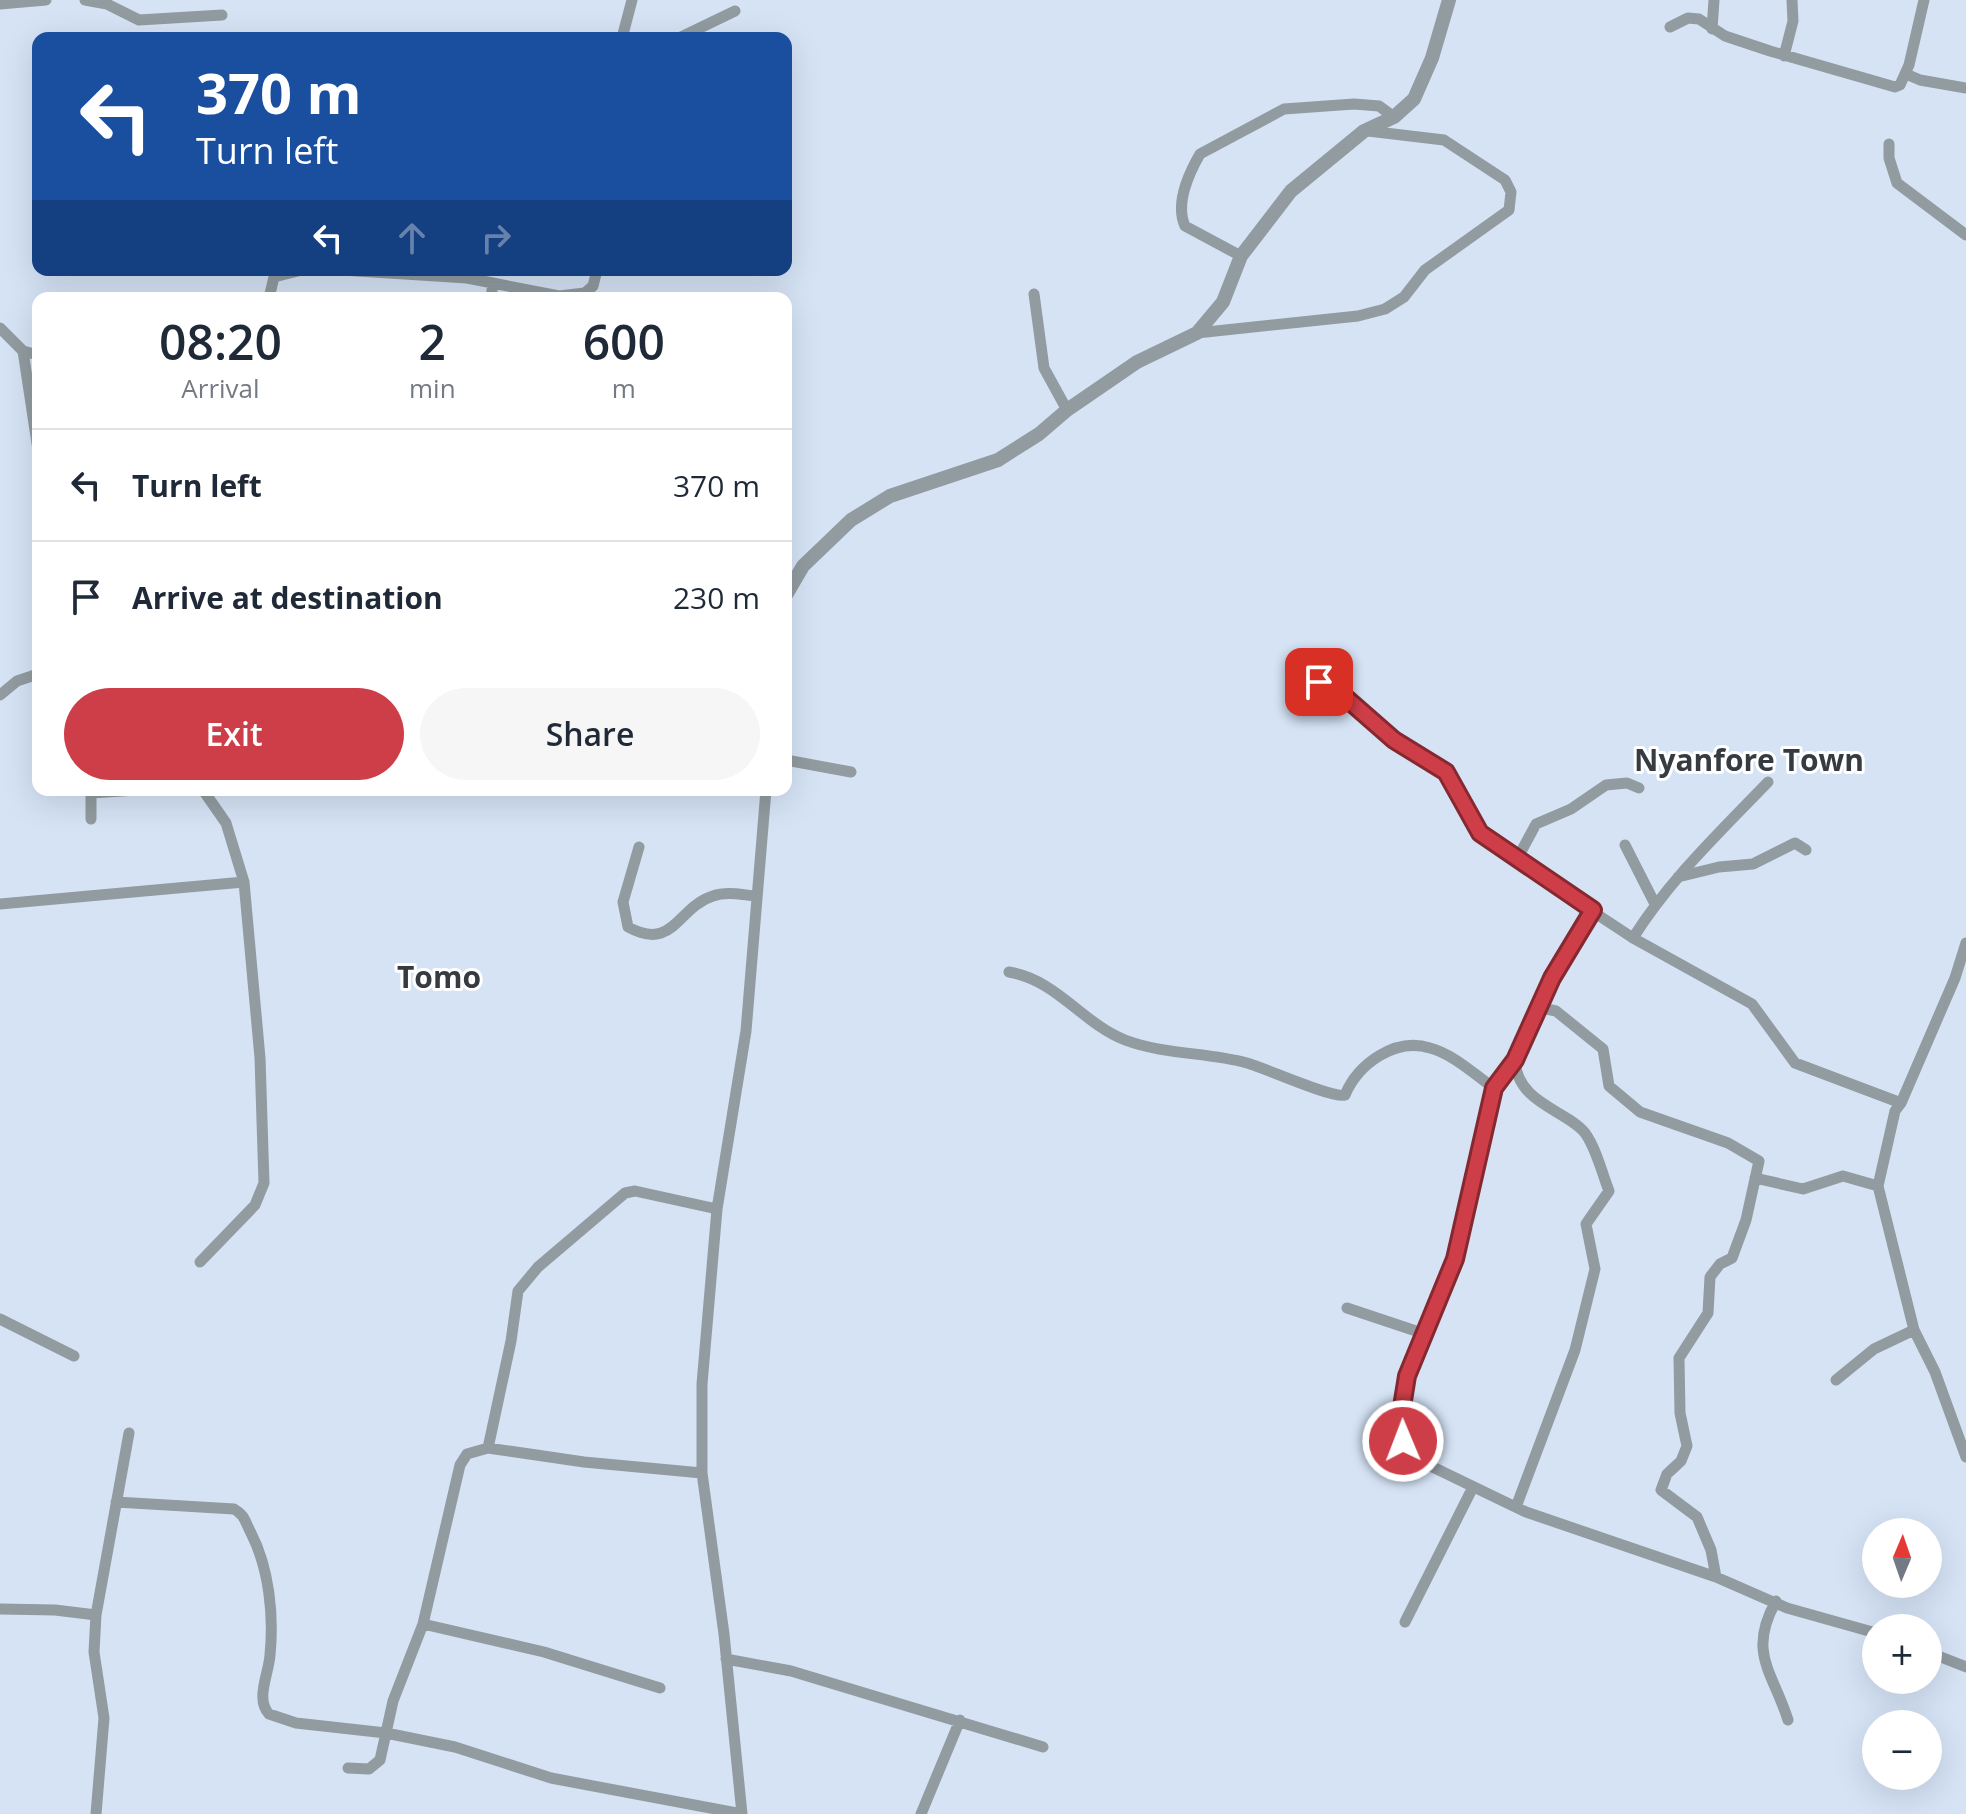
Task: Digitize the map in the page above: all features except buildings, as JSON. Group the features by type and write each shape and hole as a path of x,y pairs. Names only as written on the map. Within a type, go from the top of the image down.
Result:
{"street":[{"path":"0,4 46,0"},
{"path":"85,0 107,4 139,20 222,15"},
{"path":"624,32 632,0"},
{"path":"1197,333 1223,302 1241,256 1291,191 1364,131 1394,117 1414,99 1422,84 1449,0"},
{"path":"1712,29 1714,0"},
{"path":"1784,56 1793,21 1792,0"},
{"path":"1670,27 1688,18 1699,19 1712,29 1784,56 1887,87 1900,85 1906,74 1924,0"},
{"path":"691,32 735,11"},
{"path":"1906,74 1920,80 1966,88"},
{"path":"1241,256 1185,226 1181,217 1185,191 1200,154 1284,109 1354,104 1379,106 1394,117"},
{"path":"792,585 803,566 851,520 890,496 998,460 1137,362 1197,333 1358,316 1385,309 1404,297 1425,270 1509,210 1511,192 1505,180 1444,140 1364,131"},
{"path":"1889,144 1889,158 1897,183 1966,235"},
{"path":"412,276 493,283 533,292"},
{"path":"581,292 593,286 596,276"},
{"path":"492,292 493,283"},
{"path":"1034,294 1044,368 1067,410"},
{"path":"0,328 23,351 32,353"},
{"path":"23,351 32,410"},
{"path":"1299,674 1338,691 1394,740 1446,772 1480,833 1516,861 1633,938 1752,1004 1795,1063 1901,1103"},
{"path":"0,695 17,681 32,676"},
{"path":"792,761 851,772"},
{"path":"1633,938 1677,877 1768,782"},
{"path":"1516,861 1536,824 1571,809 1606,785 1627,783 1639,788"},
{"path":"91,796 91,819"},
{"path":"200,1262 255,1205 264,1183 260,1058 244,882 226,823 205,796"},
{"path":"116,1502 234,1509 243,1514 258,1548 271,1606 270,1656 263,1708 269,1714 296,1723 386,1733 455,1747 564,1781 742,1814 702,1473 704,1344 717,1209 746,1031 765,796"},
{"path":"1677,877 1719,867 1753,864 1795,843 1806,850"},
{"path":"1625,845 1655,904"},
{"path":"639,847 623,902 628,927 641,934 655,936 677,926 698,902 712,896 725,893 757,896"},
{"path":"0,904 244,882"},
{"path":"1593,910 1537,1007 1515,1060 1494,1088 1455,1259 1407,1376 1400,1419 1403,1441 1416,1459 1516,1507 1716,1577 1787,1608 1862,1629"},
{"path":"1966,943 1955,978 1895,1111 1878,1186 1914,1330 1935,1372 1966,1457"},
{"path":"1009,972 1040,982 1126,1040 1187,1056 1247,1063 1319,1087 1335,1097 1345,1095 1361,1066 1371,1060 1399,1049 1428,1047 1494,1088"},
{"path":"1537,1007 1556,1011 1603,1049 1609,1086 1640,1112 1728,1143 1759,1161 1746,1220 1732,1258 1720,1264 1710,1277 1708,1313 1679,1358 1680,1413 1687,1446 1681,1461 1667,1474 1661,1490 1697,1517 1711,1550 1716,1577"},
{"path":"1515,1060 1529,1092 1549,1111 1584,1132 1609,1191 1586,1224 1595,1269 1592,1283 1575,1350 1516,1507"},
{"path":"1755,1178 1803,1189 1843,1176 1878,1186"},
{"path":"488,1448 511,1341 518,1291 538,1267 625,1193 635,1191 717,1209"},
{"path":"1347,1308 1425,1334"},
{"path":"0,1319 74,1356"},
{"path":"1836,1380 1874,1349 1914,1330"},
{"path":"96,1814 104,1718 94,1652 96,1615 129,1433"},
{"path":"348,1768 377,1766 393,1701 423,1624 460,1465 467,1454 488,1448 584,1462 702,1473"},
{"path":"1405,1622 1473,1487"},
{"path":"1776,1601 1768,1616 1761,1653 1788,1720"},
{"path":"0,1609 55,1610 96,1615"},
{"path":"423,1624 544,1652 660,1688"},
{"path":"1942,1658 1966,1667"},
{"path":"726,1659 791,1671 1043,1747"},
{"path":"921,1814 960,1720"}],"district":[{"name":"Nyanfore Town","path":"1749,761"},
{"name":"Tomo","path":"439,978"}],"route":[{"path":"1319,682 1338,691 1394,740 1446,772 1455,782 1462,803 1480,833 1516,861 1593,910 1552,978 1515,1060 1494,1088 1455,1259 1407,1376 1400,1419 1403,1441"}]}
